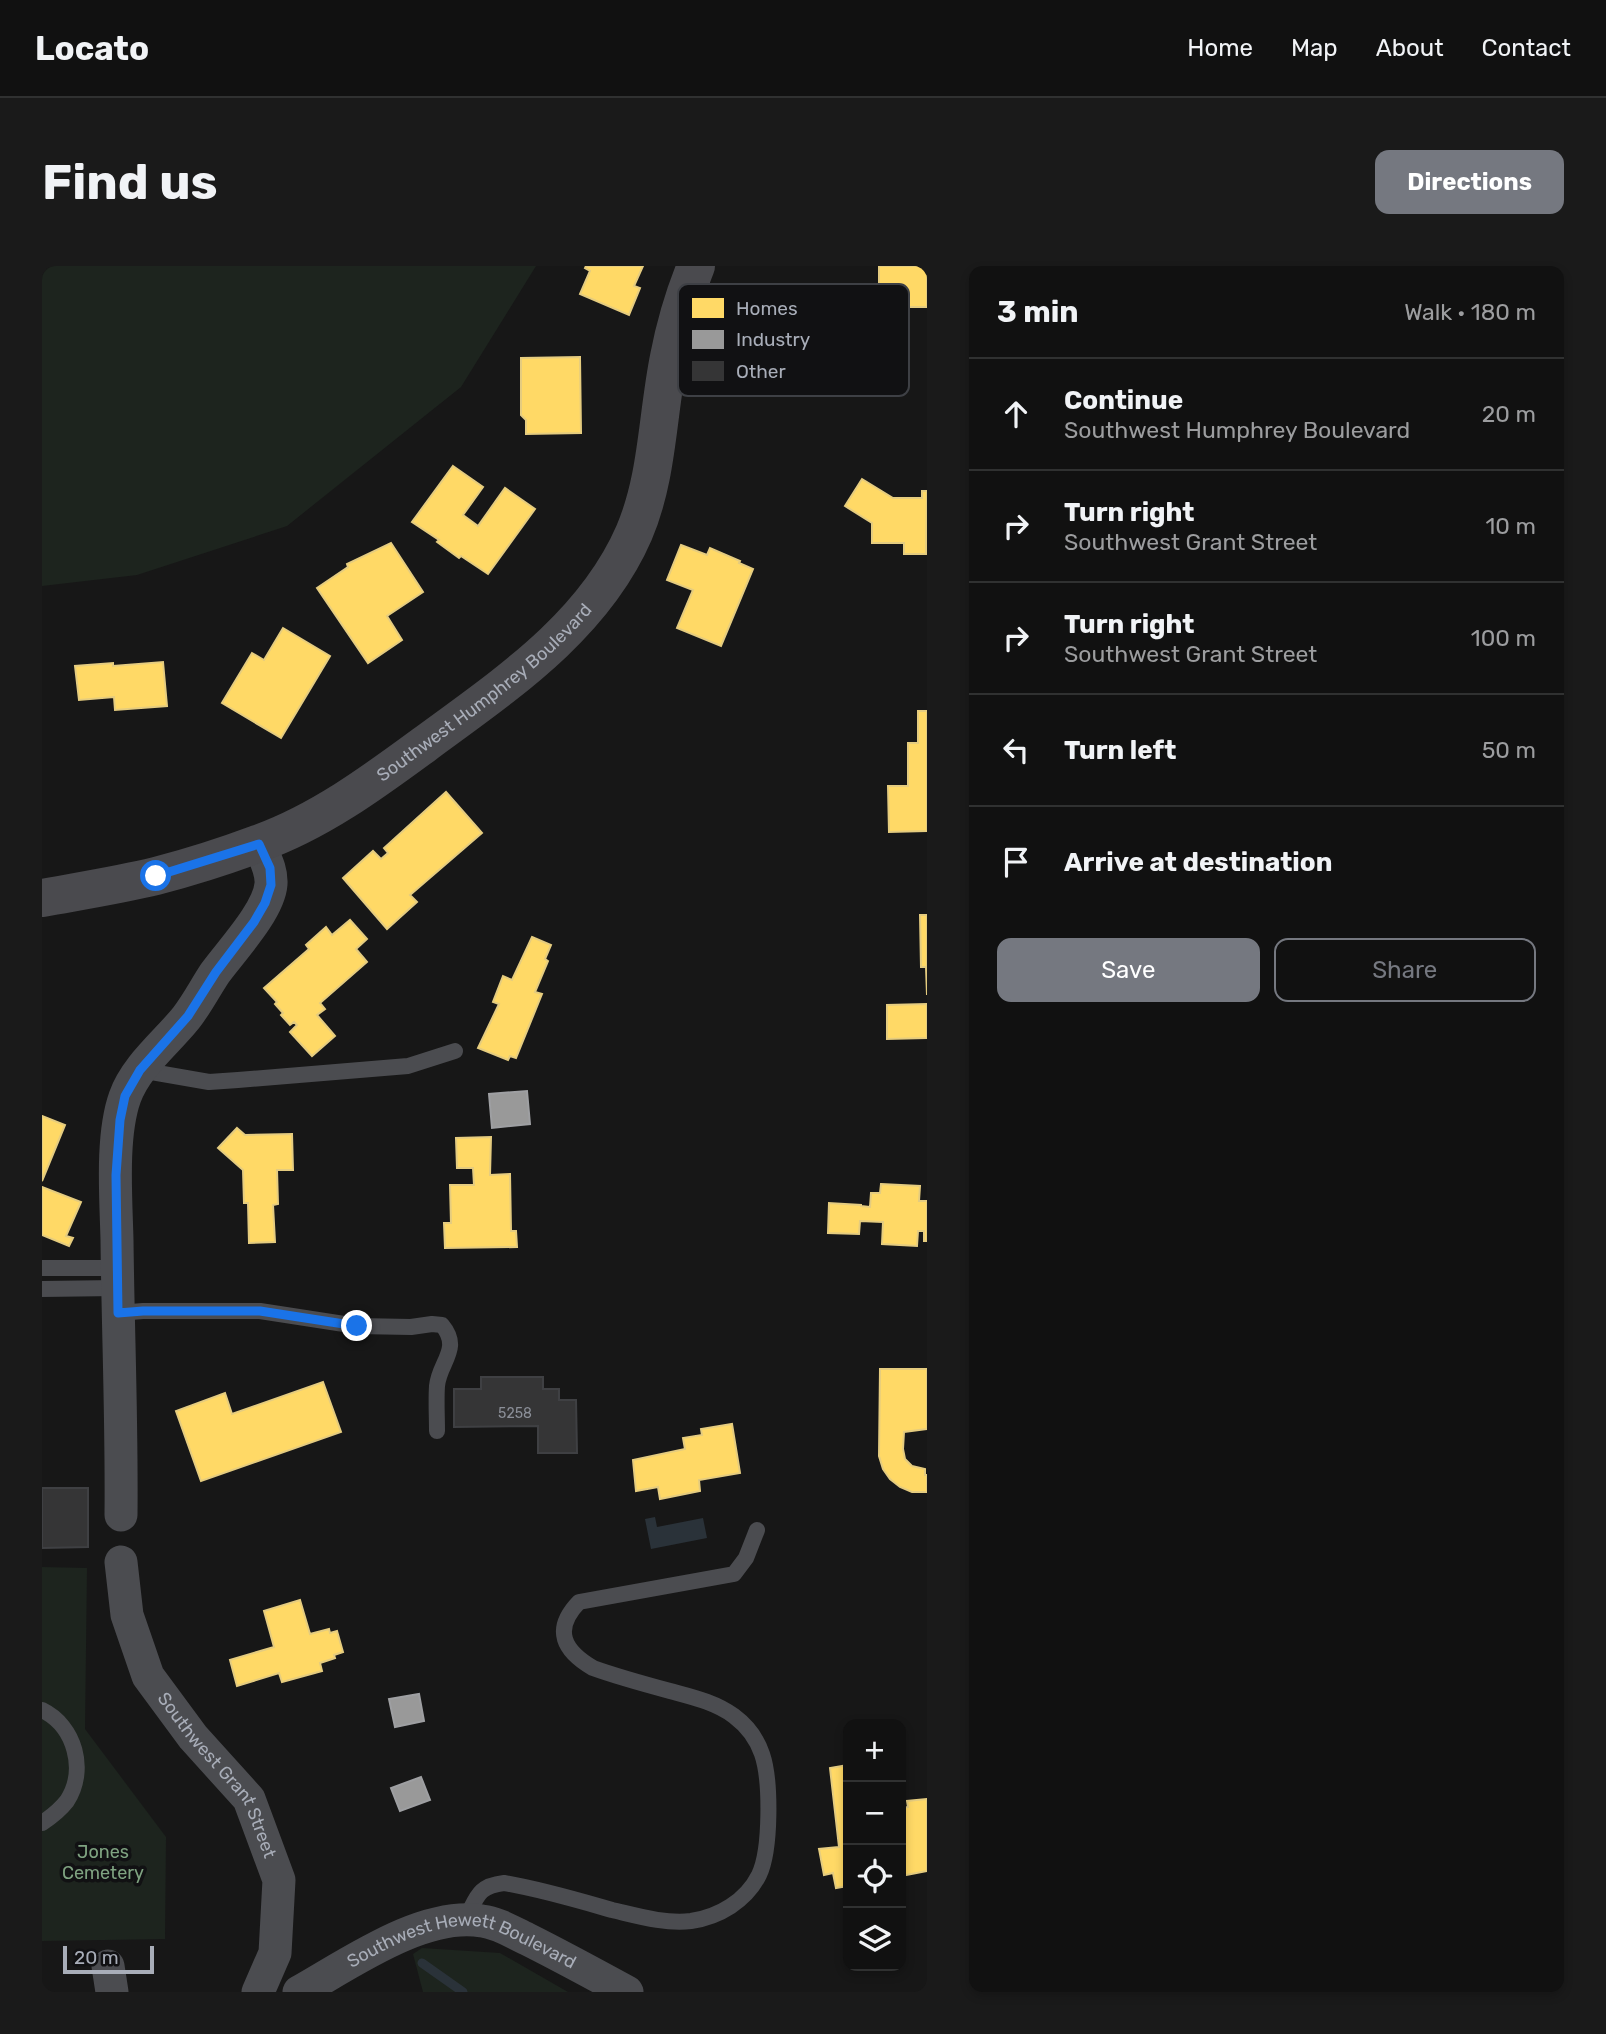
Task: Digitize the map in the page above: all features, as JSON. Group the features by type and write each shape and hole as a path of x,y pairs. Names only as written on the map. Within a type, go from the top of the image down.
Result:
{"main road":[{"name":"Southwest Humphrey Boulevard","path":"688,284 696,266"},
{"name":"Southwest Humphrey Boulevard","path":"42,898 156,876 259,844 304,823 384,774 460,719 564,634 604,586 634,531 647,494 655,458 668,358 678,316"}],"street":[{"path":"121,1516 116,1175 120,1120 125,1096 140,1070 188,1016 265,903 271,877 270,868 259,844"},
{"name":"Southwest Grant Street","path":"121,1562 127,1615 148,1676 193,1737 249,1799 279,1880 275,1953 258,1992"},
{"name":"Southwest Hewett Boulevard","path":"299,1992 400,1936 417,1929 465,1920 489,1922 503,1928 627,1992"}],"lane":[{"path":"140,1070 209,1082 408,1066 455,1051"},
{"path":"42,1268 118,1289 143,1311 260,1311 357,1326 442,1325 448,1332 451,1343 437,1385 437,1431"},
{"path":"42,1289 118,1289"},
{"path":"465,1920 482,1889 504,1883 635,1915 671,1921 707,1917 738,1902 749,1890 759,1874 768,1832 765,1766 762,1753 746,1727 734,1716 705,1701 593,1668 578,1659 568,1647 563,1634 565,1621 579,1602 734,1574 746,1558 757,1530"},
{"path":"42,1710 61,1724 70,1737 77,1769 67,1800 56,1813 42,1823"}],"green space":[{"path":"42,266 536,266 461,387 287,526 137,575 42,586"},
{"name":"Jones Cemetery","path":"42,1567 87,1568 85,1729 166,1837 165,1939 42,1941"},
{"path":"422,1948 500,1953 568,1992 423,1992 413,1954"}],"shaded area":[{"path":"655,1517 657,1527 703,1518 707,1538 651,1549 645,1519"}],"building: Homes":[{"path":"586,266 643,266 634,286 640,288 629,315 580,294 590,271"},
{"path":"879,266 927,266 927,307 909,307 909,284 879,284"},
{"path":"580,357 581,433 526,434 526,420 521,415 521,358"},
{"path":"453,466 483,487 463,515 478,526 505,488 535,509 488,574 461,556 459,558 437,542 439,540 412,522"},
{"path":"862,479 893,498 922,498 922,491 927,491 926,554 904,554 904,543 872,543 872,523 845,506"},
{"path":"391,543 423,592 387,616 402,640 368,663 317,588 348,567 347,564"},
{"path":"681,545 707,555 710,548 753,569 721,646 677,628 693,590 667,580"},
{"path":"283,628 330,656 281,738 222,703 252,653 264,660"},
{"path":"163,662 167,706 115,710 114,697 79,700 75,666"},
{"path":"918,711 927,711 927,831 889,832 888,786 908,786 908,743 918,743"},
{"path":"446,792 482,833 410,895 417,902 387,929 343,878 373,851 381,859 388,853 384,848"},
{"path":"920,915 927,915 927,995 926,967 921,967"},
{"path":"350,920 367,939 356,949 367,962 320,1003 325,1009 317,1015 335,1036 312,1056 290,1032 297,1025 294,1022 290,1025 281,1015 283,1013 275,1004 277,1002 264,988 309,949 306,945 326,927 332,935"},
{"path":"532,937 551,945 545,959 548,961 535,992 542,994 516,1058 510,1056 508,1060 478,1048 499,1004 493,1002 503,976 512,980"},
{"path":"927,1004 927,1038 887,1039 887,1005"},
{"path":"42,1116 65,1125 42,1181"},
{"path":"237,1128 245,1135 292,1134 293,1170 277,1170 278,1204 273,1205 275,1242 249,1243 248,1203 244,1203 243,1170 218,1148"},
{"path":"491,1137 490,1175 510,1174 511,1231 516,1231 517,1247 445,1248 444,1223 451,1223 450,1185 474,1185 473,1168 457,1168 456,1138"},
{"path":"881,1184 920,1186 919,1201 927,1201 927,1241 924,1241 924,1231 918,1231 917,1246 882,1244 883,1222 860,1221 859,1234 828,1233 829,1203 870,1207 871,1193 880,1193"},
{"path":"42,1187 81,1202 66,1236 73,1238 69,1246 42,1235"},
{"path":"880,1369 927,1369 927,1429 904,1432 903,1449 905,1459 912,1466 925,1469 927,1492 912,1492 900,1487 883,1469 879,1456"},
{"path":"323,1382 341,1432 201,1481 176,1411 225,1393 232,1414"},
{"path":"732,1424 740,1473 699,1480 700,1491 660,1499 658,1487 636,1491 633,1460 685,1449 683,1438 702,1435 701,1429"},
{"path":"300,1600 310,1634 329,1629 330,1633 337,1631 343,1652 320,1663 322,1671 282,1682 279,1673 237,1686 230,1660 274,1647 264,1611"},
{"path":"843,1766 843,1887 836,1888 833,1873 824,1875 819,1849 839,1847 830,1768"},
{"path":"927,1799 927,1871 906,1875 908,1807 907,1801"}],"building: Industry":[{"path":"527,1091 530,1124 492,1128 489,1094"},
{"path":"419,1694 424,1721 395,1727 389,1699"},
{"path":"421,1777 430,1800 400,1811 391,1788"}],"building: Other":[{"path":"481,1377 543,1377 543,1389 559,1389 559,1400 576,1400 577,1453 538,1453 538,1426 454,1427 454,1389 481,1389"},
{"path":"42,1488 88,1488 88,1547 42,1548"}],"waterway":[{"path":"422,1963 463,1992"}],"route":[{"path":"156,876 259,844 270,868 271,885 254,922 216,972 188,1016 140,1070 125,1096 120,1120 116,1175 118,1313 260,1311 357,1326"}]}
